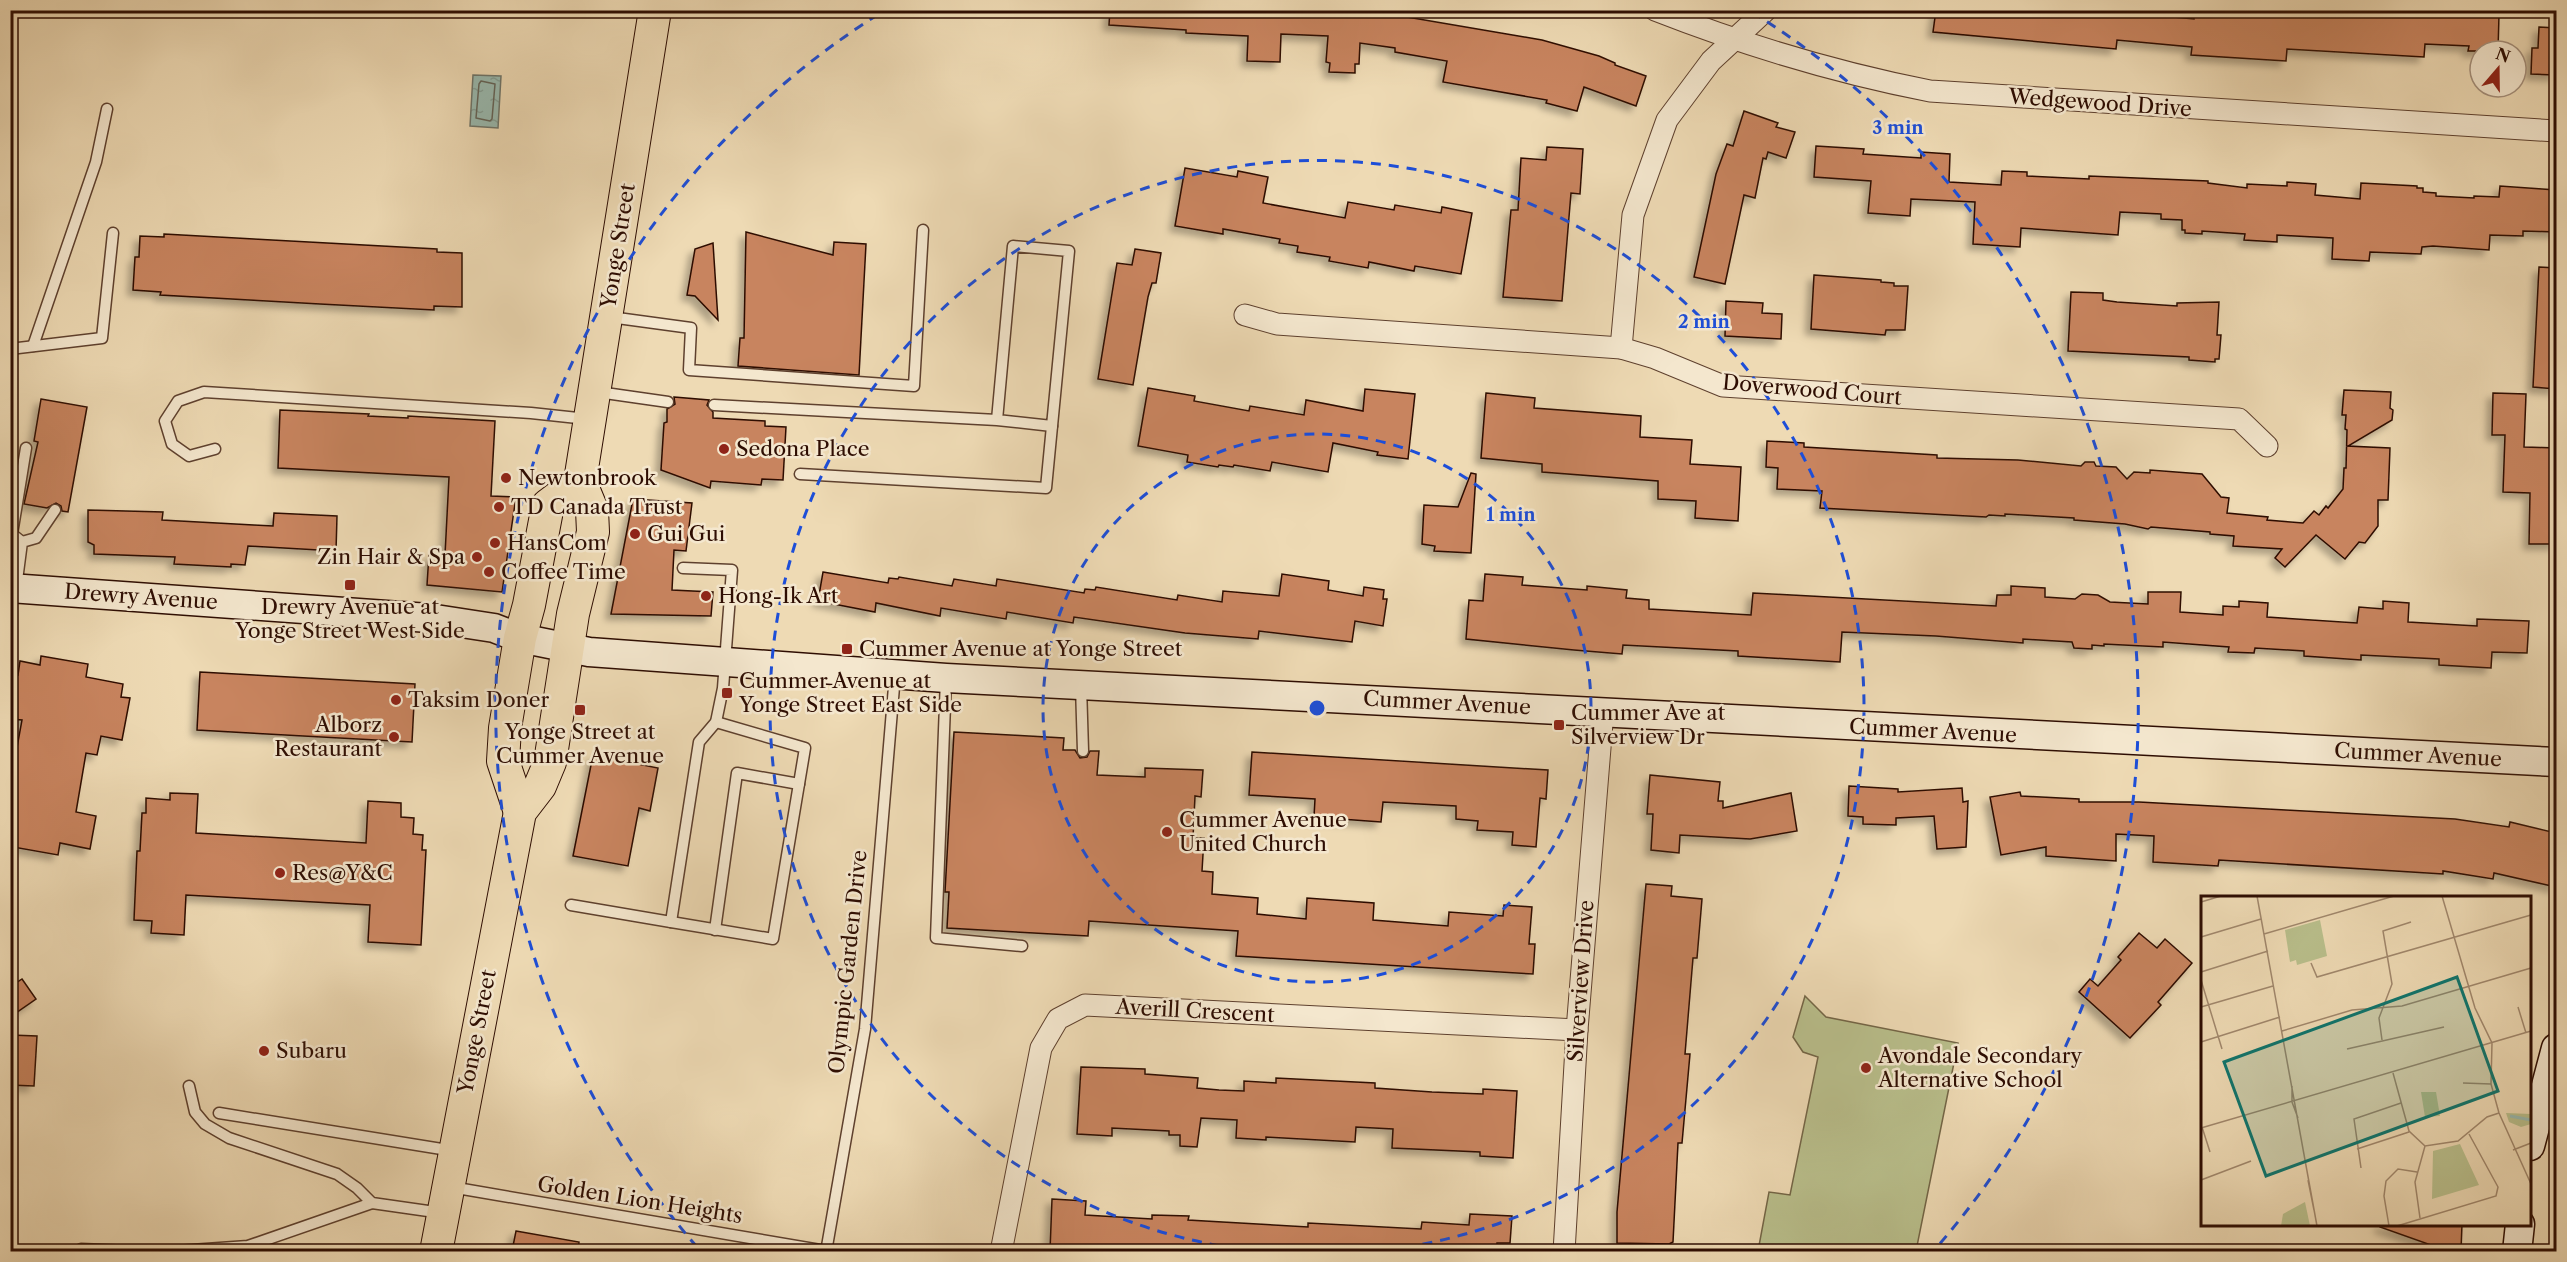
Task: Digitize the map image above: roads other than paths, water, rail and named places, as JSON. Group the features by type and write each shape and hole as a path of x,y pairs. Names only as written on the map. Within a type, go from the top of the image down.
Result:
{"main road":[{"name":"Yonge Street","path":"436,1251 520,812 540,786 550,762 573,614 593,532 592,510 580,481 655,10"},
{"name":"Yonge Street","path":"520,812 503,761 505,728 520,638 529,605 548,505 580,481"}],"street":[{"name":"Wedgewood Drive","path":"1655,10 1731,40 1858,77 1930,92 2556,131"},
{"path":"1621,348 1633,215 1667,120 1711,61 1766,10"},
{"name":"Doverwood Court","path":"1245,315 1277,324 1621,348 1655,358 1723,386 2239,419 2267,446"},
{"name":"Drewry Avenue","path":"13,588 429,618 494,628 520,638"},
{"name":"Cummer Avenue","path":"520,638 590,652 895,675 2556,762"},
{"name":"Silverview Drive","path":"1564,1251 1577,1030 1603,711"},
{"name":"Averill Crescent","path":"1001,1251 1041,1048 1058,1019 1085,1005 1577,1030"},
{"path":"2531,1139 2556,1048"},
{"path":"2517,1251 2520,1226"}],"lane":[{"path":"33,346 96,162 107,109"},
{"path":"606,317 691,328 689,370 914,386 923,230"},
{"path":"10,349 102,338 113,233"},
{"path":"800,474 1046,488 1069,251 1013,246 997,420"},
{"path":"215,449 189,456 172,444 165,421 178,401 204,393 531,413 592,405 668,402"},
{"path":"714,405 997,420 1052,426"},
{"path":"22,542 12,534 26,448"},
{"path":"22,542 36,538 55,510"},
{"path":"13,588 22,542"},
{"path":"671,922 699,742 716,722 726,662 732,570 683,568"},
{"name":"Olympic Garden Drive","path":"826,1251 865,1029 895,675"},
{"path":"946,678 936,938 1022,946"},
{"path":"1081,685 1083,751"},
{"path":"571,905 773,939 805,748 716,722"},
{"path":"715,930 737,773 799,784"},
{"path":"163,1251 248,1246 372,1203 357,1188 337,1174 237,1140 205,1124 195,1112 189,1086"},
{"path":"219,1113 454,1151"},
{"name":"Golden Lion Heights","path":"372,1203 445,1199 826,1251"},
{"path":"81,1249 153,1251"}],"water":[{"path":"473,75 501,76 498,128 470,126"}],"place":[{"name":"Sedona Place","path":"724,449"},
{"name":"Newtonbrook","path":"506,478"},
{"name":"TD Canada Trust","path":"499,507"},
{"name":"Gui Gui","path":"635,534"},
{"name":"HansCom","path":"495,543"},
{"name":"Zin Hair & Spa","path":"477,557"},
{"name":"Coffee Time","path":"489,572"},
{"name":"Drewry Avenue at Yonge Street West Side","path":"350,585"},
{"name":"Hong-Ik Art","path":"706,596"},
{"name":"Cummer Avenue at Yonge Street","path":"847,649"},
{"name":"Cummer Avenue at Yonge Street East Side","path":"727,693"},
{"name":"Taksim Doner","path":"396,700"},
{"name":"Yonge Street at Cummer Avenue","path":"580,710"},
{"name":"Cummer Ave at Silverview Dr","path":"1559,725"},
{"name":"Alborz Restaurant","path":"394,737"},
{"name":"Cummer Avenue United Church","path":"1167,832"},
{"name":"Res@Y&C","path":"280,873"},
{"name":"Subaru","path":"264,1051"},
{"name":"Avondale Secondary Alternative School","path":"1866,1068"}]}
